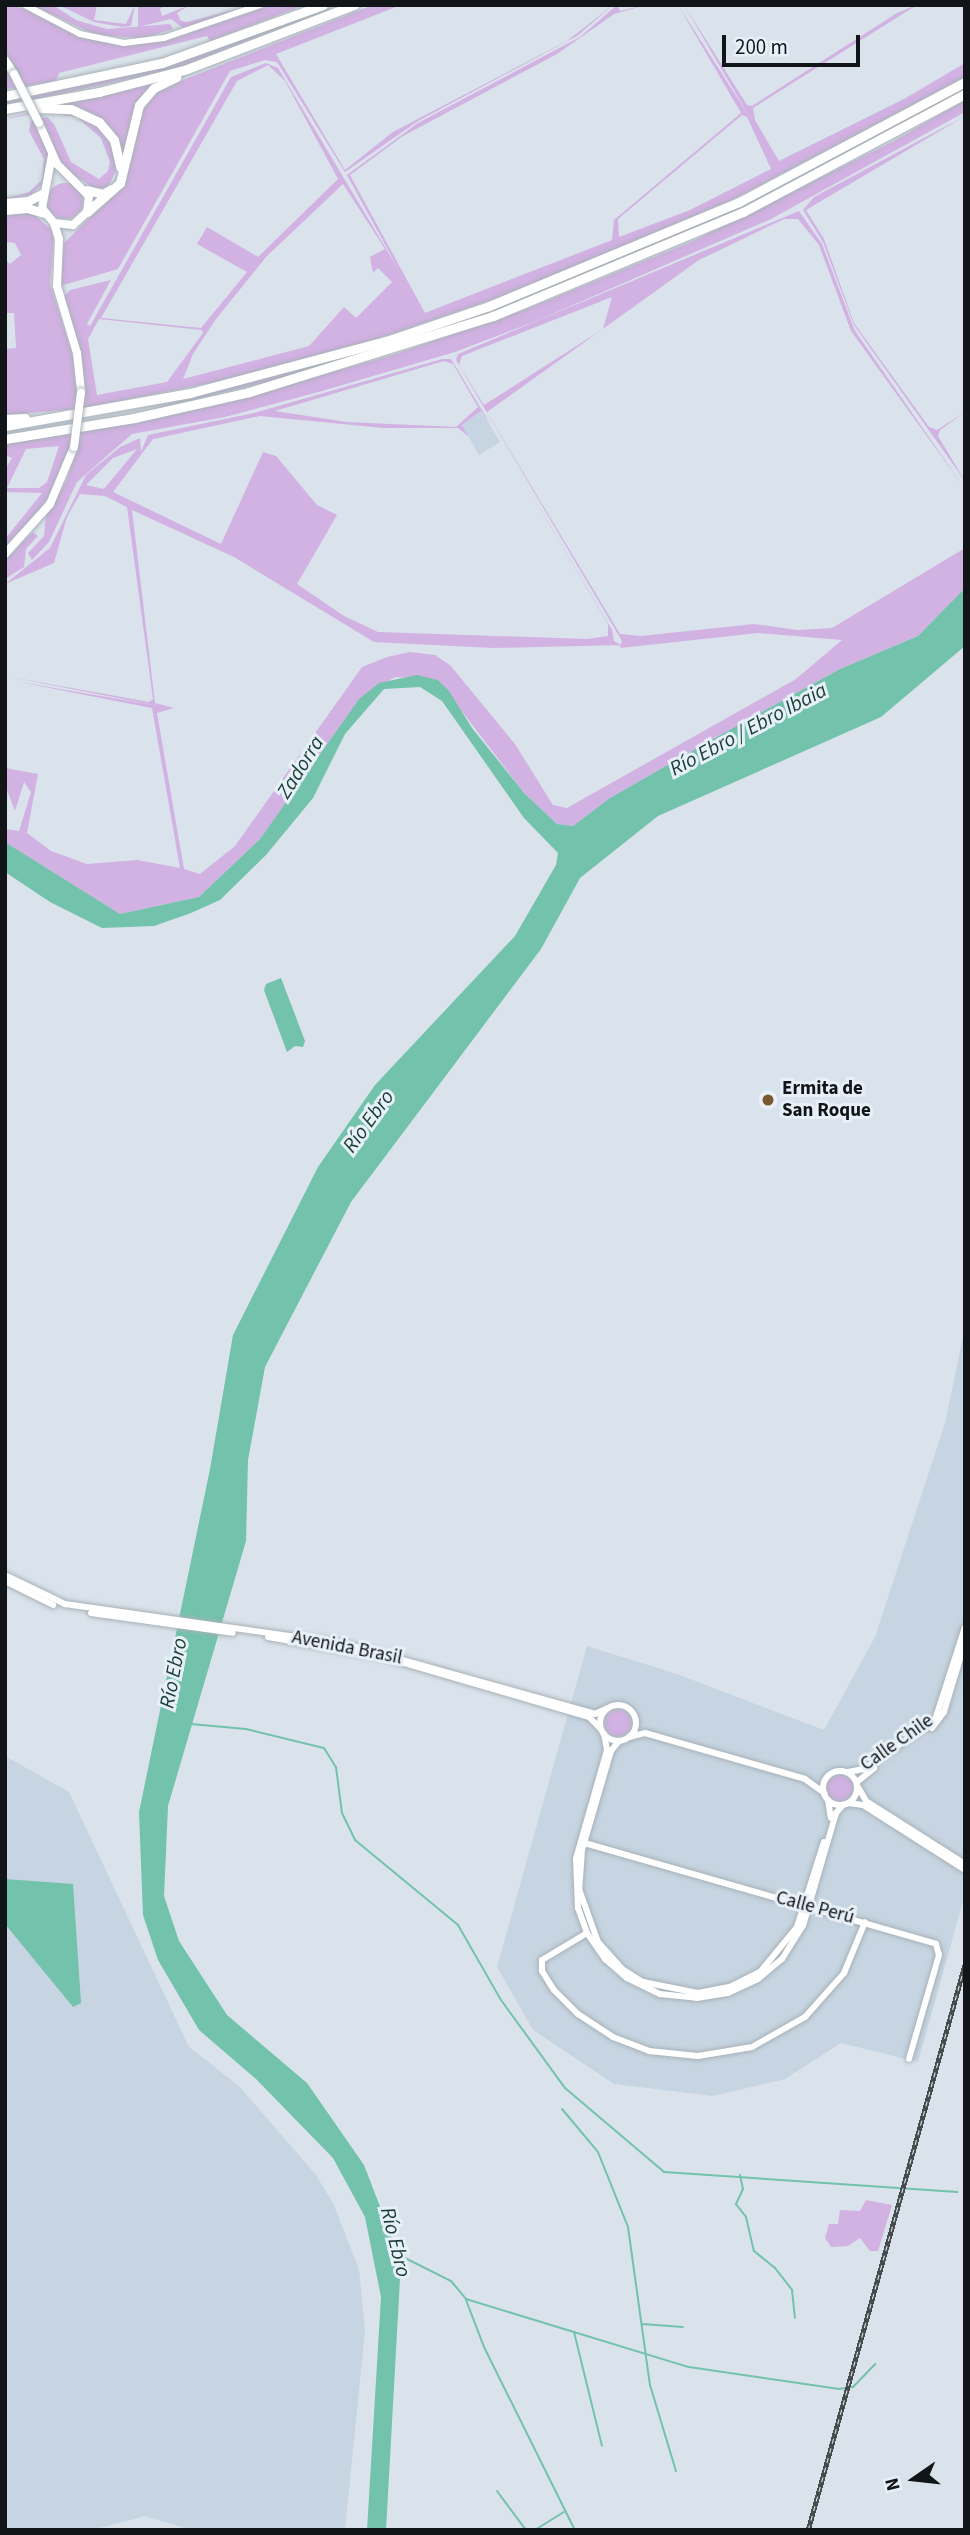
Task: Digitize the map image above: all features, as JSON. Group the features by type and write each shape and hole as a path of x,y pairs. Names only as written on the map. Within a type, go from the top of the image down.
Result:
{"highway":[{"path":"5,94 47,88 180,58 323,5"},
{"path":"5,110 130,84 253,46 354,5"},
{"path":"87,212 120,183 132,121 149,93 161,83 238,55 253,46"},
{"path":"5,426 190,393 330,357 535,289 739,202 965,82"},
{"path":"5,439 134,418 249,392 493,316 743,212 965,94"},
{"path":"5,110 71,109 105,128 120,154 118,177 108,191 87,190"},
{"path":"5,203 28,201 43,194"},
{"path":"5,210 27,208 44,213"},
{"path":"5,419 54,418"}],"main road":[{"path":"5,60 39,123 52,155 69,177 87,190 87,212 73,225 58,248"},
{"path":"5,554 50,504 74,447 81,392 77,353 57,286 58,248 54,223 44,213 43,194 49,184 52,155"},
{"path":"49,184 69,177"},
{"path":"54,223 73,225"}],"street":[{"path":"25,5 80,34 124,43 164,37 260,5"},
{"path":"5,1575 51,1600 128,1616"},
{"path":"5,1581 63,1608 128,1616"},
{"name":"Avenida Brasil","path":"128,1616 345,1644 561,1706"},
{"name":"Calle Chile","path":"848,1772 864,1769 935,1720 965,1627"},
{"name":"Calle Chile","path":"857,1785 939,1722 965,1642"},
{"path":"561,1706 595,1714 608,1708 626,1707 645,1733"},
{"path":"561,1706 593,1718 603,1732 620,1741"},
{"path":"608,1708 602,1715 607,1750 582,1842 574,1885 587,1933 605,1959 627,1978 667,1995 706,1997 738,1989 769,1971 795,1942 836,1813 857,1785"},
{"path":"629,1737 635,1721"},
{"path":"645,1733 805,1779 824,1793 828,1800 832,1812 807,1907 786,1947 757,1974 718,1991 667,1990 622,1969 590,1929 579,1889 582,1842 611,1751 620,1741 629,1737 645,1733"},
{"path":"805,1779 848,1772 866,1801 965,1864"},
{"path":"824,1793 828,1776"},
{"path":"828,1800 863,1805 965,1870"},
{"name":"Calle Perú","path":"582,1842 931,1941 939,1949 910,2058"},
{"path":"587,1933 542,1960 542,1970 554,1990 578,2014 613,2037 649,2051 698,2056 758,2044 805,2017 844,1973 865,1922"}],"shaded area":[{"path":"5,5 22,8 79,37 121,46 169,40 272,5 304,5 210,41 207,36 59,73 56,81 5,89 5,67 18,74 5,54"},
{"path":"32,5 53,5 76,20 107,29 170,24 173,29 143,38 96,35"},
{"path":"59,5 97,5 94,20 126,24 135,5 131,26 122,27 94,22"},
{"path":"138,5 165,5 160,9 162,16 190,5 177,13 181,21 187,22 253,5 183,28 171,19 138,27"},
{"path":"373,5 401,5 276,54 345,170 393,132 567,41 613,5 577,36 418,121 345,172 277,62 265,60 230,71 118,269 60,286 64,243 121,187 143,105 158,90"},
{"path":"617,5 620,11 646,5 614,14 557,54 403,136 350,175 425,313 612,240 614,220 741,113 678,5 749,116 684,5 747,105 752,106 897,13 917,5 753,108 755,120 779,161 904,99 965,63 965,77 734,199 509,294 386,336 231,379 78,409 5,415 5,349 16,348 14,313 5,313 5,260 10,264 21,255 15,243 6,242 5,213 30,211 54,232 50,284 85,394 81,357 64,296 70,290 111,280 87,324 90,326 231,77 266,63 278,68 400,272 347,175 418,123 580,37","holes":["268,65 285,81 338,179 258,257 207,227 197,244 247,272 201,328 101,318 237,81","742,115 747,117 771,169 690,210 619,237 618,219","343,184 385,249 370,257 373,273 378,268 392,282 356,318 344,307 309,346 183,379 193,354 216,319 266,257","99,319 202,330 203,333 167,382 97,395 88,339"]},
{"path":"309,16 178,68 5,106 5,100 174,63"},
{"path":"159,82 134,109 123,156 112,133 60,104"},
{"path":"965,85 965,91 719,220 525,301 318,370 147,410 369,349 573,277 806,172"},
{"path":"965,100 965,112 771,219 534,322 455,352 322,391 225,417 132,434 77,482 49,542 32,560 28,553 44,536 46,515 67,480 77,448 43,505 5,547 5,539 42,493 5,492 5,469 12,458 5,455 5,444 210,407 393,355 527,309 691,242 894,141","holes":["59,446 47,482 39,488 7,488 26,449"]},
{"path":"42,110 74,113 101,130 113,145 117,168 108,187 95,189 71,173 58,159 43,123 49,159 46,180 31,195 5,199 29,192 42,180 44,159 29,131 31,121 47,117 54,124 71,162 99,179 108,171 110,162 101,138 77,117 44,112 5,119"},
{"path":"965,116 806,210 824,239 854,323 929,427 937,430 965,412 940,430 938,436 965,481 854,325 823,242 803,210 814,197"},
{"path":"65,183 78,188 83,201 78,214 65,219 52,214 47,201 52,188"},
{"path":"799,211 822,244 855,331 965,489 851,331 819,245 798,219 784,219 699,260 603,329 612,297 462,356 459,365 484,405 601,330 487,412 620,634 641,636 754,624 797,630 832,628 965,548 965,588 918,636 840,669 610,798 573,826 557,824 525,794 438,680 395,677 359,699 260,839 199,897 120,914 5,842 5,829 19,831 31,792 24,782 15,811 5,785 5,768 38,774 27,833 51,851 87,864 137,860 180,868 152,708 14,681 159,706 5,676 149,702 153,699 127,507 105,496 80,494 67,517 54,563 5,584 50,548 86,475 120,447 140,438 141,452 148,435 254,413 442,359 451,359 492,427 481,411 462,425 469,437 458,428 383,428 260,416 153,439 113,492 221,544 263,452 276,456 317,505 337,515 297,584 344,616 378,632 587,639 608,636 608,624 495,432 612,630 614,641 621,645 622,641 456,360 458,354","holes":["444,361 453,364 478,407 456,427 347,422 275,411","137,449 104,489 86,485 113,458","132,510 234,557 374,642 494,648 621,645 620,648 758,633 842,640 796,679 567,808 553,805 515,744 450,665 435,655 410,652 387,657 362,667 235,846 200,874 184,869 157,713 174,708 155,703"]},
{"path":"481,411 500,442 479,455 462,425"},
{"path":"33,532 38,536 26,549 24,567 5,579 5,560"},
{"path":"965,1327 965,1894 918,2062 841,2043 785,2079 713,2096 614,2084 533,2030 497,1967 587,1646 677,1674 824,1730 875,1637 945,1423"},
{"path":"618,1710 627,1714 631,1723 627,1732 618,1736 609,1732 605,1723 609,1714"},
{"path":"5,1756 69,1792 189,2047 239,2086 316,2175 333,2203 359,2269 365,2332 345,2530 191,2530 145,2516 92,2530 5,2530"},
{"path":"840,1775 849,1779 853,1788 849,1797 840,1801 831,1797 827,1788 831,1779"},
{"path":"866,2200 892,2205 878,2251 870,2251 860,2238 848,2246 831,2247 825,2238 829,2224 838,2224 840,2210 860,2211"}],"water":[{"path":"965,588 965,646 881,717 658,816 580,878 541,949 351,1202 265,1367 248,1460 246,1541 168,1806 164,1896 179,1941 227,2015 307,2083 364,2165 401,2261 386,2530 367,2530 381,2297 365,2217 333,2158 256,2079 199,2030 158,1960 143,1915 139,1812 210,1469 233,1335 318,1167 375,1085 515,936 556,865 558,853 524,818 442,701 420,687 384,689 345,734 313,798 266,855 220,900 191,913 154,926 102,928 50,902 5,872 5,842 120,914 199,897 260,839 359,699 379,683 417,675 438,680 525,794 557,824 573,826 610,798 840,669 918,636"},
{"path":"281,978 305,1041 303,1047 295,1046 287,1052 264,990 266,984"},
{"path":"5,1879 73,1884 81,2003 73,2007 5,1924"}],"waterway":[{"path":"191,1724 246,1729 324,1748 336,1767 342,1813 355,1840 458,1925 501,2000 565,2088 664,2172 957,2192"},
{"path":"562,2109 598,2152 628,2227 650,2385 676,2471"},
{"path":"740,2175 743,2189 736,2204 746,2217 754,2251 775,2268 792,2290 795,2318"},
{"name":"Río Ebro","path":"397,2254 451,2281 466,2299 689,2367 839,2389 853,2387 875,2364"},
{"path":"466,2300 484,2347 575,2530"},
{"path":"642,2324 683,2327"},
{"path":"574,2332 602,2446"},
{"path":"497,2491 526,2530"},
{"path":"535,2530 564,2512"}],"railway":[{"path":"808,2530 965,1964"}],"place":[{"name":"Ermita de San Roque","path":"768,1100"}],"water label":[{"name":"Río Ebro / Ebro Ibaia","path":"748,729"},
{"name":"Zadorra","path":"300,767"}]}
